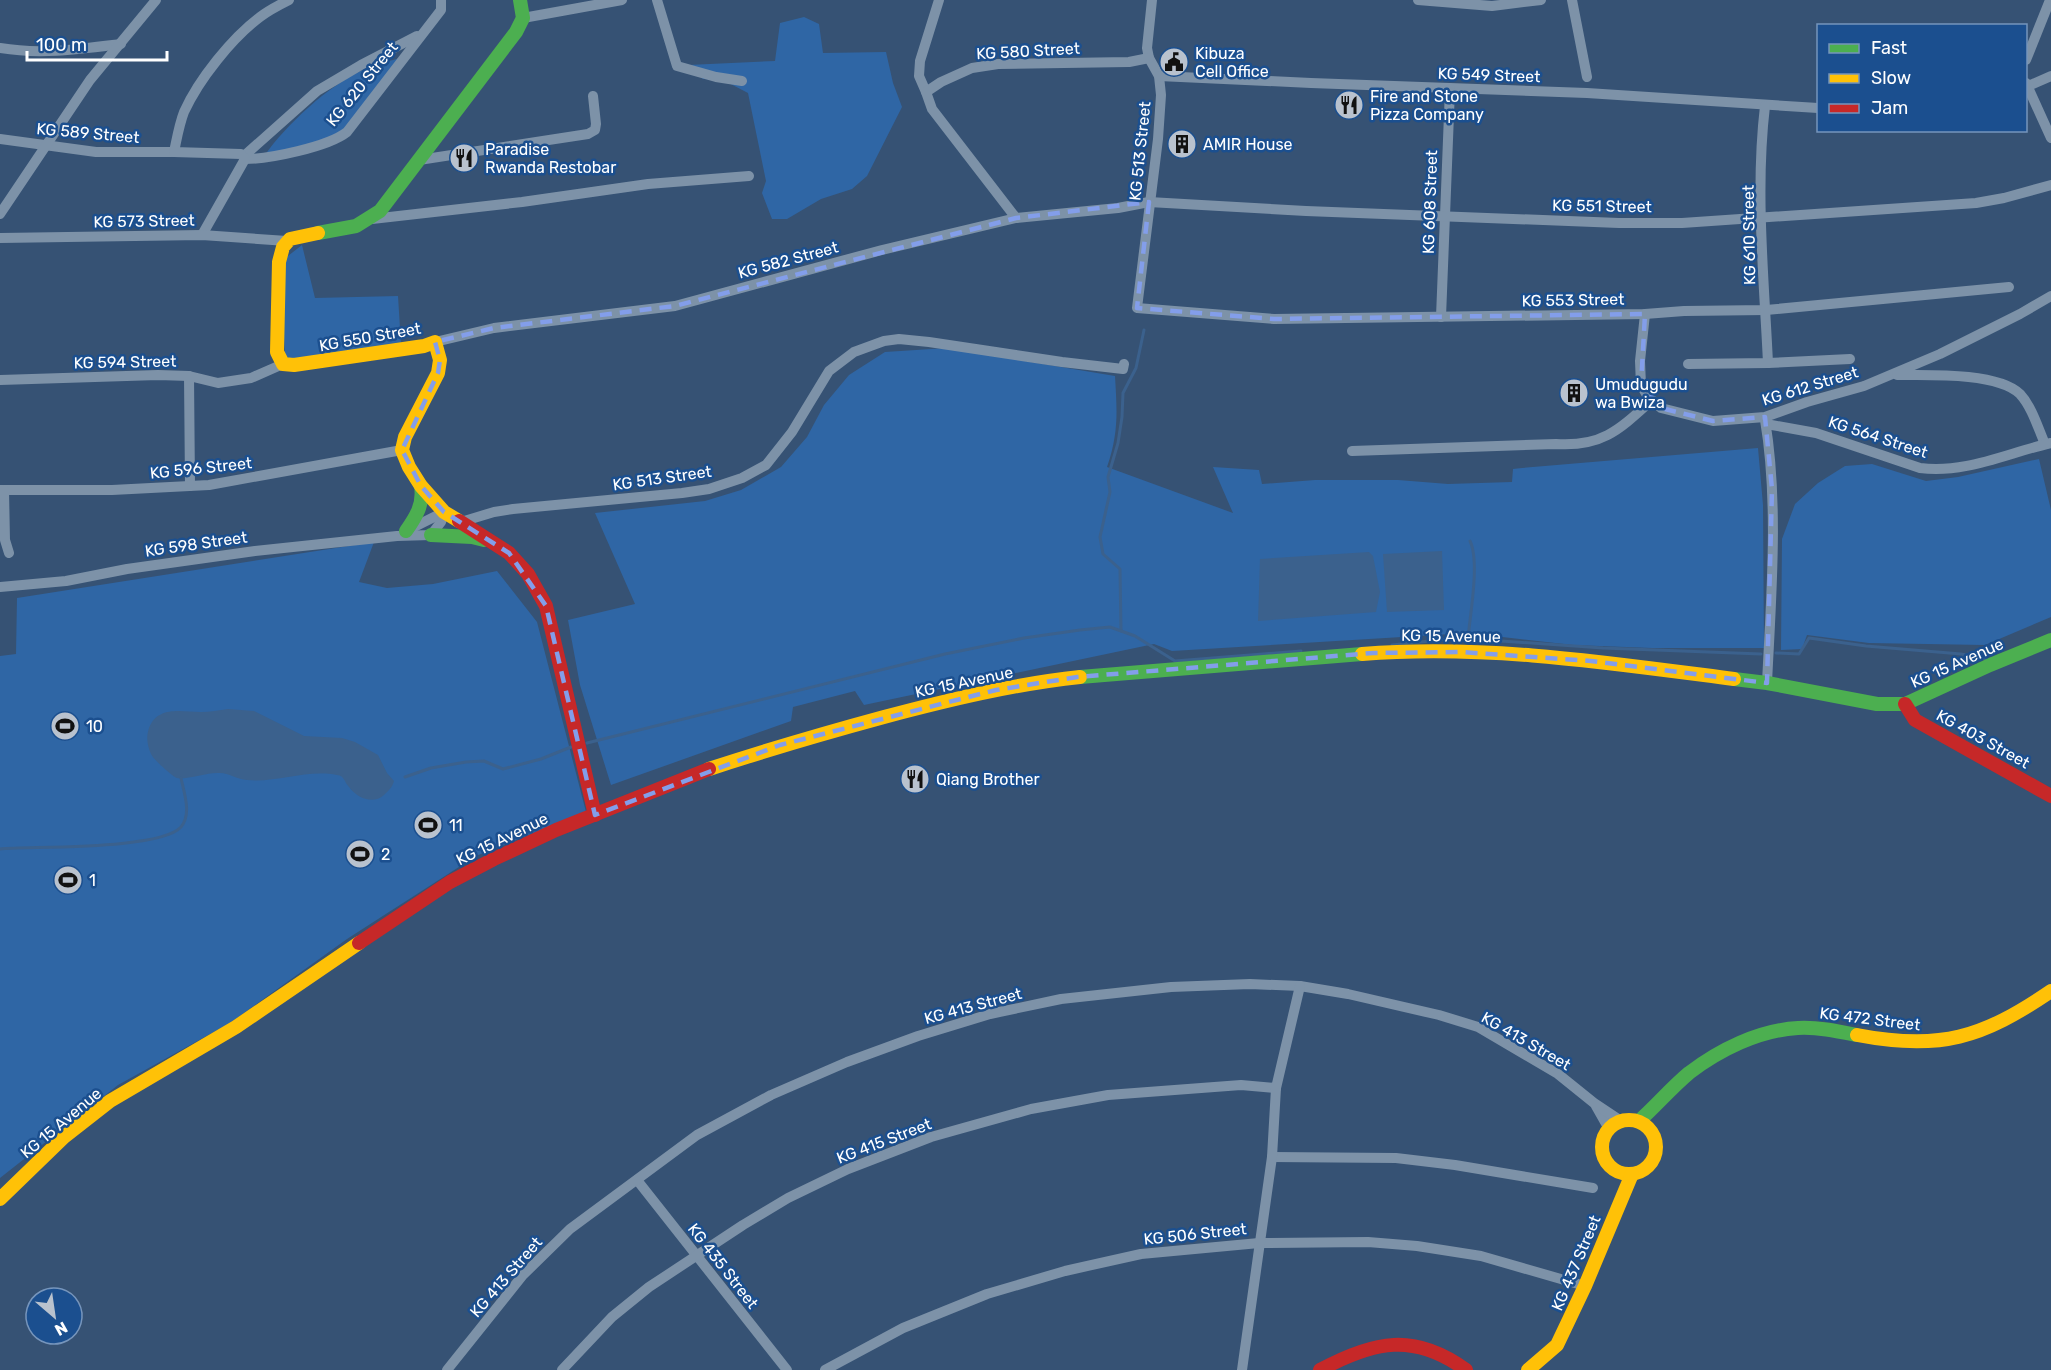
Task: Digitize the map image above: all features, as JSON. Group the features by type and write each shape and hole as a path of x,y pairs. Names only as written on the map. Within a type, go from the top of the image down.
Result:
{"main road":[{"path":"283,364 277,352 276,339 281,250 287,241 358,227 380,212 516,32 523,18 520,0"},
{"name":"KG 550 Street","path":"283,364 329,362 424,346 435,342 441,360 438,373 405,436 402,450"},
{"path":"402,450 409,467 444,512 499,544 509,553 528,574 546,606 596,815"},
{"path":"401,533 417,517 423,496 422,486"},
{"path":"430,535 472,537 499,544"},
{"name":"KG 15 Avenue","path":"0,1199 64,1137 110,1101 236,1027 450,882 494,859 596,815 706,770 780,745 996,690 1077,677 1373,652 1503,653 1601,662 1767,683 1876,704 1898,705 1905,704 2051,640"},
{"name":"KG 403 Street","path":"1905,704 1916,720 2051,796"},
{"name":"KG 472 Street","path":"1638,1121 1688,1074 1730,1049 1769,1034 1786,1029 1808,1028 1914,1042 1948,1041 1988,1030 2051,991"},
{"path":"1651,1130 1658,1103"},
{"path":"1621,1121 1638,1121 1651,1130 1657,1146 1654,1160 1644,1170 1632,1174 1616,1171 1603,1155 1603,1141 1609,1129 1621,1121"},
{"path":"1616,1171 1623,1193"},
{"name":"KG 437 Street","path":"1528,1370 1557,1345 1586,1286 1632,1174"},
{"path":"1320,1370 1372,1347 1386,1345 1428,1347 1447,1355 1466,1370"}],"street":[{"path":"0,214 90,80 156,0"},
{"path":"174,152 178,128 202,82 231,45 260,16 289,0"},
{"name":"KG 620 Street","path":"174,152 241,154 244,158 277,155 338,139 347,132 377,95 419,36 441,10 441,0"},
{"path":"523,18 621,0"},
{"path":"657,0 677,66 716,77 742,81"},
{"path":"939,0 920,61 919,76 932,109 1016,218"},
{"name":"KG 513 Street","path":"1137,308 1158,139 1161,95 1159,76 1149,58 1147,48 1152,0"},
{"path":"1426,1 1492,6 1541,0"},
{"path":"1572,0 1587,77"},
{"path":"2027,55 2050,0"},
{"path":"202,235 244,158 317,91 361,65 419,36"},
{"path":"0,48 23,51 69,50 121,44"},
{"name":"KG 580 Street","path":"926,92 941,82 972,68 998,64 1129,62 1149,58"},
{"name":"KG 549 Street","path":"1159,76 1587,93 1817,108"},
{"path":"2027,85 2051,76"},
{"path":"2027,87 2051,138"},
{"name":"KG 608 Street","path":"1441,317 1450,89"},
{"path":"419,160 588,134 595,130 596,124 593,96"},
{"name":"KG 610 Street","path":"1766,106 1763,128 1762,216 1768,363"},
{"name":"KG 589 Street","path":"0,139 96,152 174,152"},
{"path":"372,219 648,184 749,176"},
{"name":"KG 551 Street","path":"1149,202 1619,223 1682,223 1977,203 2051,185"},
{"name":"KG 582 Street","path":"435,342 494,328 675,306 882,250 1016,218 1118,208 1149,202"},
{"name":"KG 573 Street","path":"0,238 202,235 287,241"},
{"name":"KG 553 Street","path":"1137,308 1274,319 1645,314 1684,310 1766,310 2009,287"},
{"name":"KG 612 Street","path":"1652,400 1661,408 1713,421 1766,421 1892,375 1940,354 2051,296"},
{"path":"1352,451 1577,446 1609,436 1652,400 1641,385 1640,361 1645,314"},
{"name":"KG 513 Street","path":"461,522 513,509 709,489 742,478 766,465 792,432 829,371 854,352 884,341 899,339 929,342 1123,369 1124,364"},
{"path":"1688,364 1851,359"},
{"name":"KG 594 Street","path":"0,380 158,375 189,376 218,383 237,382 283,364"},
{"path":"1892,375 1957,375 2004,386 2018,392 2048,444"},
{"path":"189,376 190,486"},
{"path":"1766,421 1772,489 1771,610 1767,683"},
{"name":"KG 564 Street","path":"1766,421 1816,433 1932,470 1991,461 2048,444"},
{"name":"KG 596 Street","path":"2,490 112,490 190,486 256,478 402,450"},
{"path":"2,490 5,540 9,553"},
{"path":"430,535 441,522 444,512"},
{"name":"KG 598 Street","path":"401,533 444,512"},
{"name":"KG 598 Street","path":"0,587 66,581 127,569 401,533 430,535"},
{"name":"KG 413 Street","path":"447,1370 523,1275 562,1236 697,1135 771,1095 867,1054 990,1014 1061,999 1171,987 1250,984 1300,986 1398,1004 1478,1027 1558,1074 1621,1121"},
{"path":"1242,1370 1272,1156 1276,1088 1300,986"},
{"name":"KG 415 Street","path":"562,1370 612,1317 649,1287 742,1225 788,1198 848,1169 942,1134 1031,1109 1108,1095 1241,1085 1276,1088"},
{"name":"KG 413 Street","path":"1594,1103 1609,1129"},
{"path":"1272,1156 1396,1158 1455,1165 1593,1188"},
{"name":"KG 435 Street","path":"637,1180 787,1370"},
{"name":"KG 506 Street","path":"825,1370 903,1329 953,1307 1019,1285 1141,1254 1258,1243 1368,1242 1417,1246 1481,1256 1586,1286"}],"highlighted area":[{"path":"1149,202 1137,308 1274,319 1645,314 1641,385 1661,408 1713,421 1765,417 1772,489 1767,683 1591,661 1461,652 1373,653 1077,677 996,690 780,745 595,815 546,606 509,553 444,512 421,486 402,450 438,373 440,360 435,342 494,328 675,306 1016,218"}],"shaded area":[{"path":"804,17 819,24 823,53 886,52 893,83 902,107 867,176 852,189 821,199 787,219 772,219 762,193 766,181 748,93 723,80 703,79 688,65 775,61 780,23"},
{"path":"403,57 337,141 265,155 296,119 336,85 368,68"},
{"path":"302,245 315,298 398,296 401,344 286,368 279,263"},
{"path":"947,348 1115,376 1117,411 1107,467 1233,513 1213,467 1259,470 1262,484 1315,480 1398,480 1448,484 1512,482 1513,469 1758,448 1763,505 1764,648 1573,645 1468,633 1172,651 1154,644 864,705 855,691 793,707 791,721 611,785 580,685 568,620 635,604 595,513 705,501 741,490 781,467 807,437 824,405 849,375 885,352"},
{"path":"2039,459 2051,510 2051,617 1985,645 1869,643 1807,635 1802,649 1781,650 1782,539 1795,504 1818,483 1845,466 1872,464 1926,481 1958,477"},
{"path":"374,542 359,582 387,588 433,584 497,571 537,622 586,812 476,856 347,939 230,1023 118,1085 0,1178 0,656 16,654 17,598"},
{"path":"1442,551 1444,610 1387,612 1383,554"},
{"path":"1369,552 1373,556 1380,592 1376,612 1258,621 1260,559"},
{"path":"228,709 254,711 304,736 342,738 355,742 378,755 394,781 380,798 370,800 352,791 342,777 337,775 314,774 258,780 212,773 177,778 163,768 151,754 147,741 148,731 158,716 171,711 204,712"}],"waterway":[{"path":"1121,631 1120,569 1103,554 1100,537 1110,492 1108,477 1118,443 1123,393 1136,368 1144,330"},
{"path":"1468,639 1474,575 1473,550 1470,541"},
{"path":"587,743 945,654 1024,638 1080,630 1110,627 1135,636 1175,661 1301,651"},
{"path":"1392,645 1458,638 1603,648 1761,654"},
{"path":"1776,653 1799,654 1809,638 1866,646 1961,654 1986,659"},
{"path":"405,777 431,768 466,762 484,761 503,769 541,759 571,747"},
{"path":"0,849 95,846 149,840 169,834 181,827 186,816 181,778"}],"traffic: fast":[{"path":"318,233 356,226 380,211 516,32 523,18 520,0"},
{"path":"406,531 418,510 422,493 421,486"},
{"path":"431,535 472,537 484,540"},
{"path":"1734,679 1877,704 1905,704 2051,640"},
{"path":"1080,677 1362,654"},
{"path":"1639,1121 1689,1073 1726,1049 1754,1037 1798,1028 1857,1035"}],"traffic: slow":[{"path":"318,233 290,239 283,247 279,262 277,352 283,364 294,365 424,346 435,342 440,360 438,373 405,437 402,450 421,486 444,512 459,521"},
{"path":"1362,654 1455,651 1502,653 1595,661 1734,679"},
{"path":"709,769 818,735 932,705 1006,688 1080,677"},
{"path":"0,1199 64,1137 110,1101 236,1027 359,943"},
{"path":"1857,1035 1886,1040 1913,1041 1937,1041 1959,1037 2003,1020 2051,991"},
{"path":"1624,1120 1634,1120 1644,1124 1652,1132 1656,1147 1652,1162 1644,1170 1634,1174 1624,1174 1614,1170 1606,1162 1602,1152 1602,1142 1606,1132 1614,1124 1624,1120"},
{"path":"1528,1370 1557,1345 1585,1286 1632,1174"}],"traffic: jam":[{"path":"459,521 509,553 528,574 546,606 595,815"},
{"path":"1905,704 1915,720 2051,796"},
{"path":"359,943 450,882 494,859 556,830 709,769"},
{"path":"1320,1370 1358,1352 1394,1345 1429,1350 1466,1370"}],"place":[{"name":"Kibuza Cell Office","path":"1174,62"},
{"name":"Fire and Stone Pizza Company","path":"1349,105"},
{"name":"AMIR House","path":"1182,144"},
{"name":"Paradise Rwanda Restobar","path":"464,158"},
{"name":"Umudugudu wa Bwiza","path":"1574,393"},
{"name":"10","path":"65,726"},
{"name":"Qiang Brother","path":"915,779"},
{"name":"11","path":"428,825"},
{"name":"2","path":"360,854"},
{"name":"1","path":"68,880"}]}
